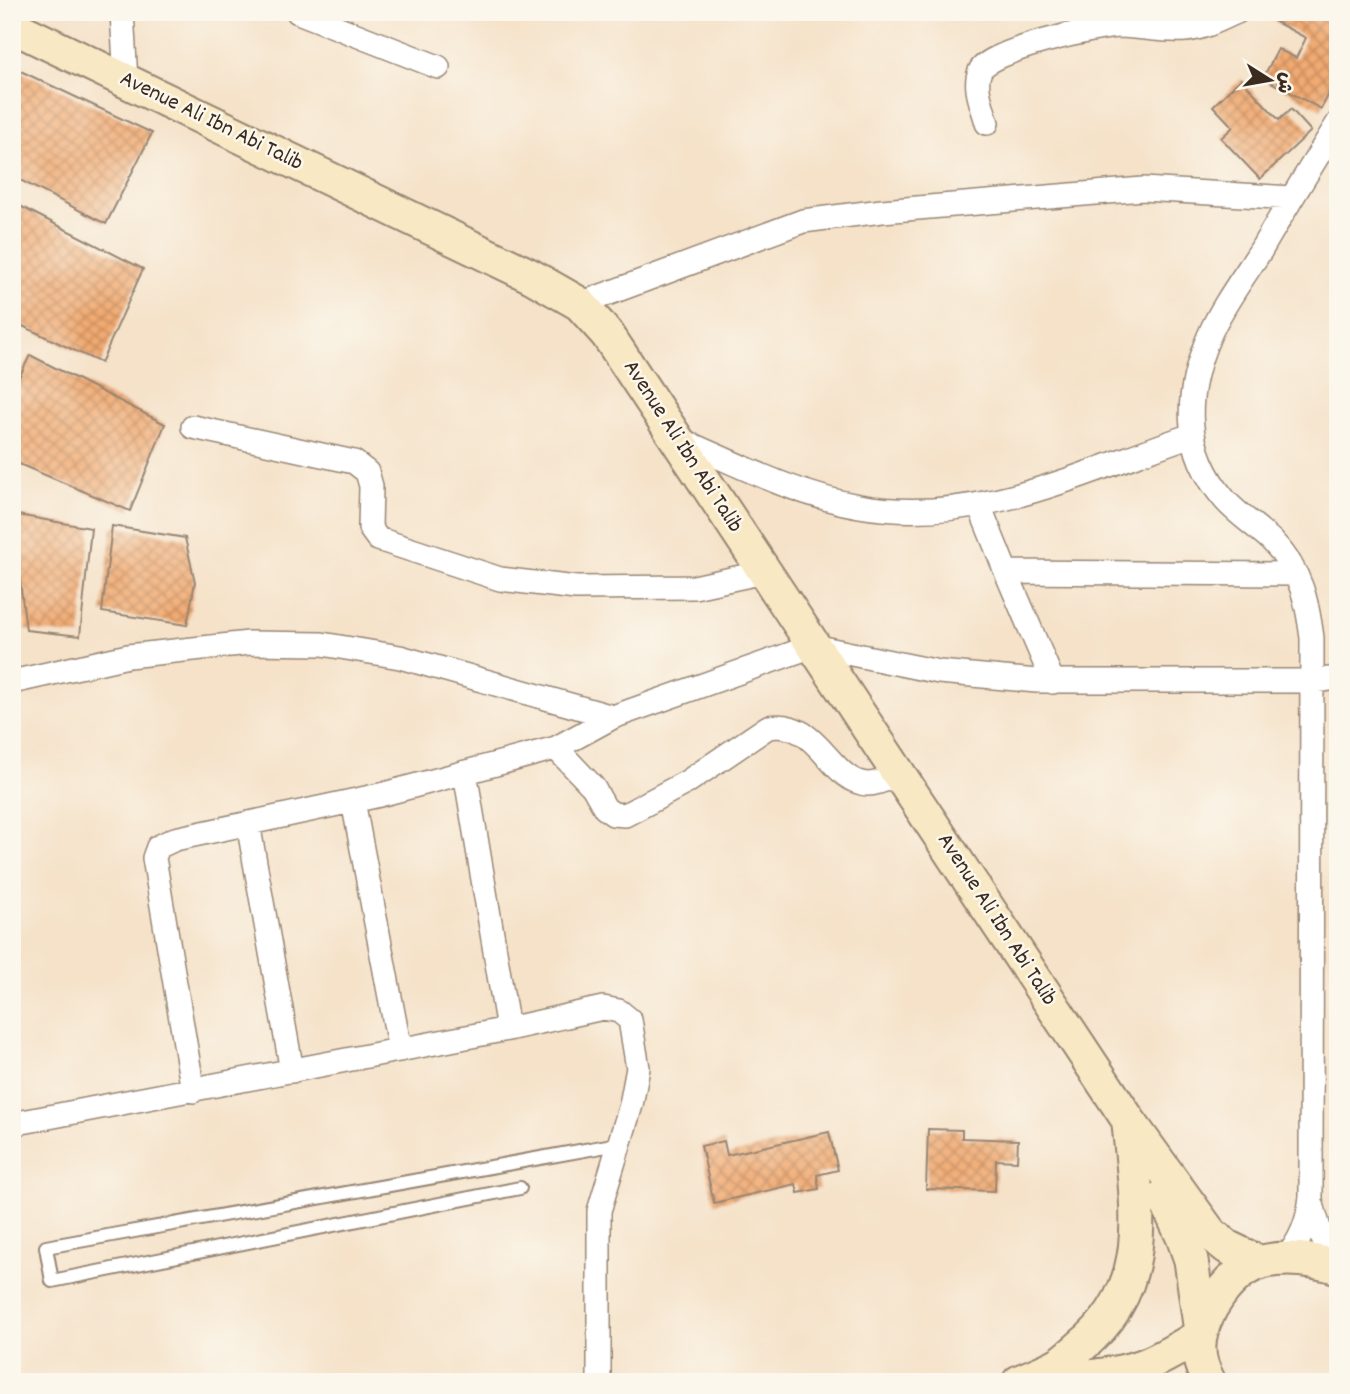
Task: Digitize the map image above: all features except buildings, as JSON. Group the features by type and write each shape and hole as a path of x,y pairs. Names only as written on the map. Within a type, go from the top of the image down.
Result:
{"main road":[{"name":"Avenue Ali Ibn Abi Talib","path":"12,26 531,276 580,303 607,334 1129,1121"},
{"path":"1129,1121 1210,1233 1227,1247 1272,1261 1320,1262 1338,1266"},
{"path":"1129,1121 1183,1237 1196,1285 1199,1356 1209,1382"},
{"path":"1020,1382 1060,1364 1084,1345 1110,1317 1129,1282 1137,1240 1138,1211 1129,1121"},
{"path":"1041,1382 1129,1370 1162,1357 1200,1334 1212,1303 1233,1279 1272,1261"}],"street":[{"path":"122,12 125,81"},
{"path":"298,12 438,67"},
{"path":"987,123 976,83 980,68 987,62 1028,45 1087,31 1119,26 1189,30 1237,12"},
{"path":"1272,1261 1301,1237 1310,1211 1311,1197 1312,638 1307,598 1285,557 1225,500 1208,476 1192,435 1191,409 1196,374 1209,335 1338,123"},
{"path":"580,303 803,221 882,211 1143,189 1292,198"},
{"path":"193,427 354,462 367,471 370,485 370,528 378,539 500,579 576,587 694,587 764,572"},
{"path":"676,438 803,492 858,506 908,512 979,505 1014,498 1192,435"},
{"path":"979,505 1053,682"},
{"path":"1006,572 1295,575"},
{"path":"12,682 128,656 249,643 322,644 400,657 613,717"},
{"path":"193,1091 153,858 158,847 175,839 353,801 556,748 613,717 813,646 939,672 1053,682 1313,681 1338,678"},
{"path":"556,748 593,787 604,808 613,814 625,815 687,782 768,727 779,726 800,731 853,780 871,785 900,774"},
{"path":"465,772 508,1029"},
{"path":"353,801 400,1050"},
{"path":"248,823 292,1071"},
{"path":"12,1124 193,1091 603,1008 619,1011 630,1020 638,1068 631,1105 599,1211 599,1382"},
{"path":"1311,1197 1321,1235 1338,1266"}],"lane":[{"path":"520,1188 52,1281 46,1247 618,1144"}]}
